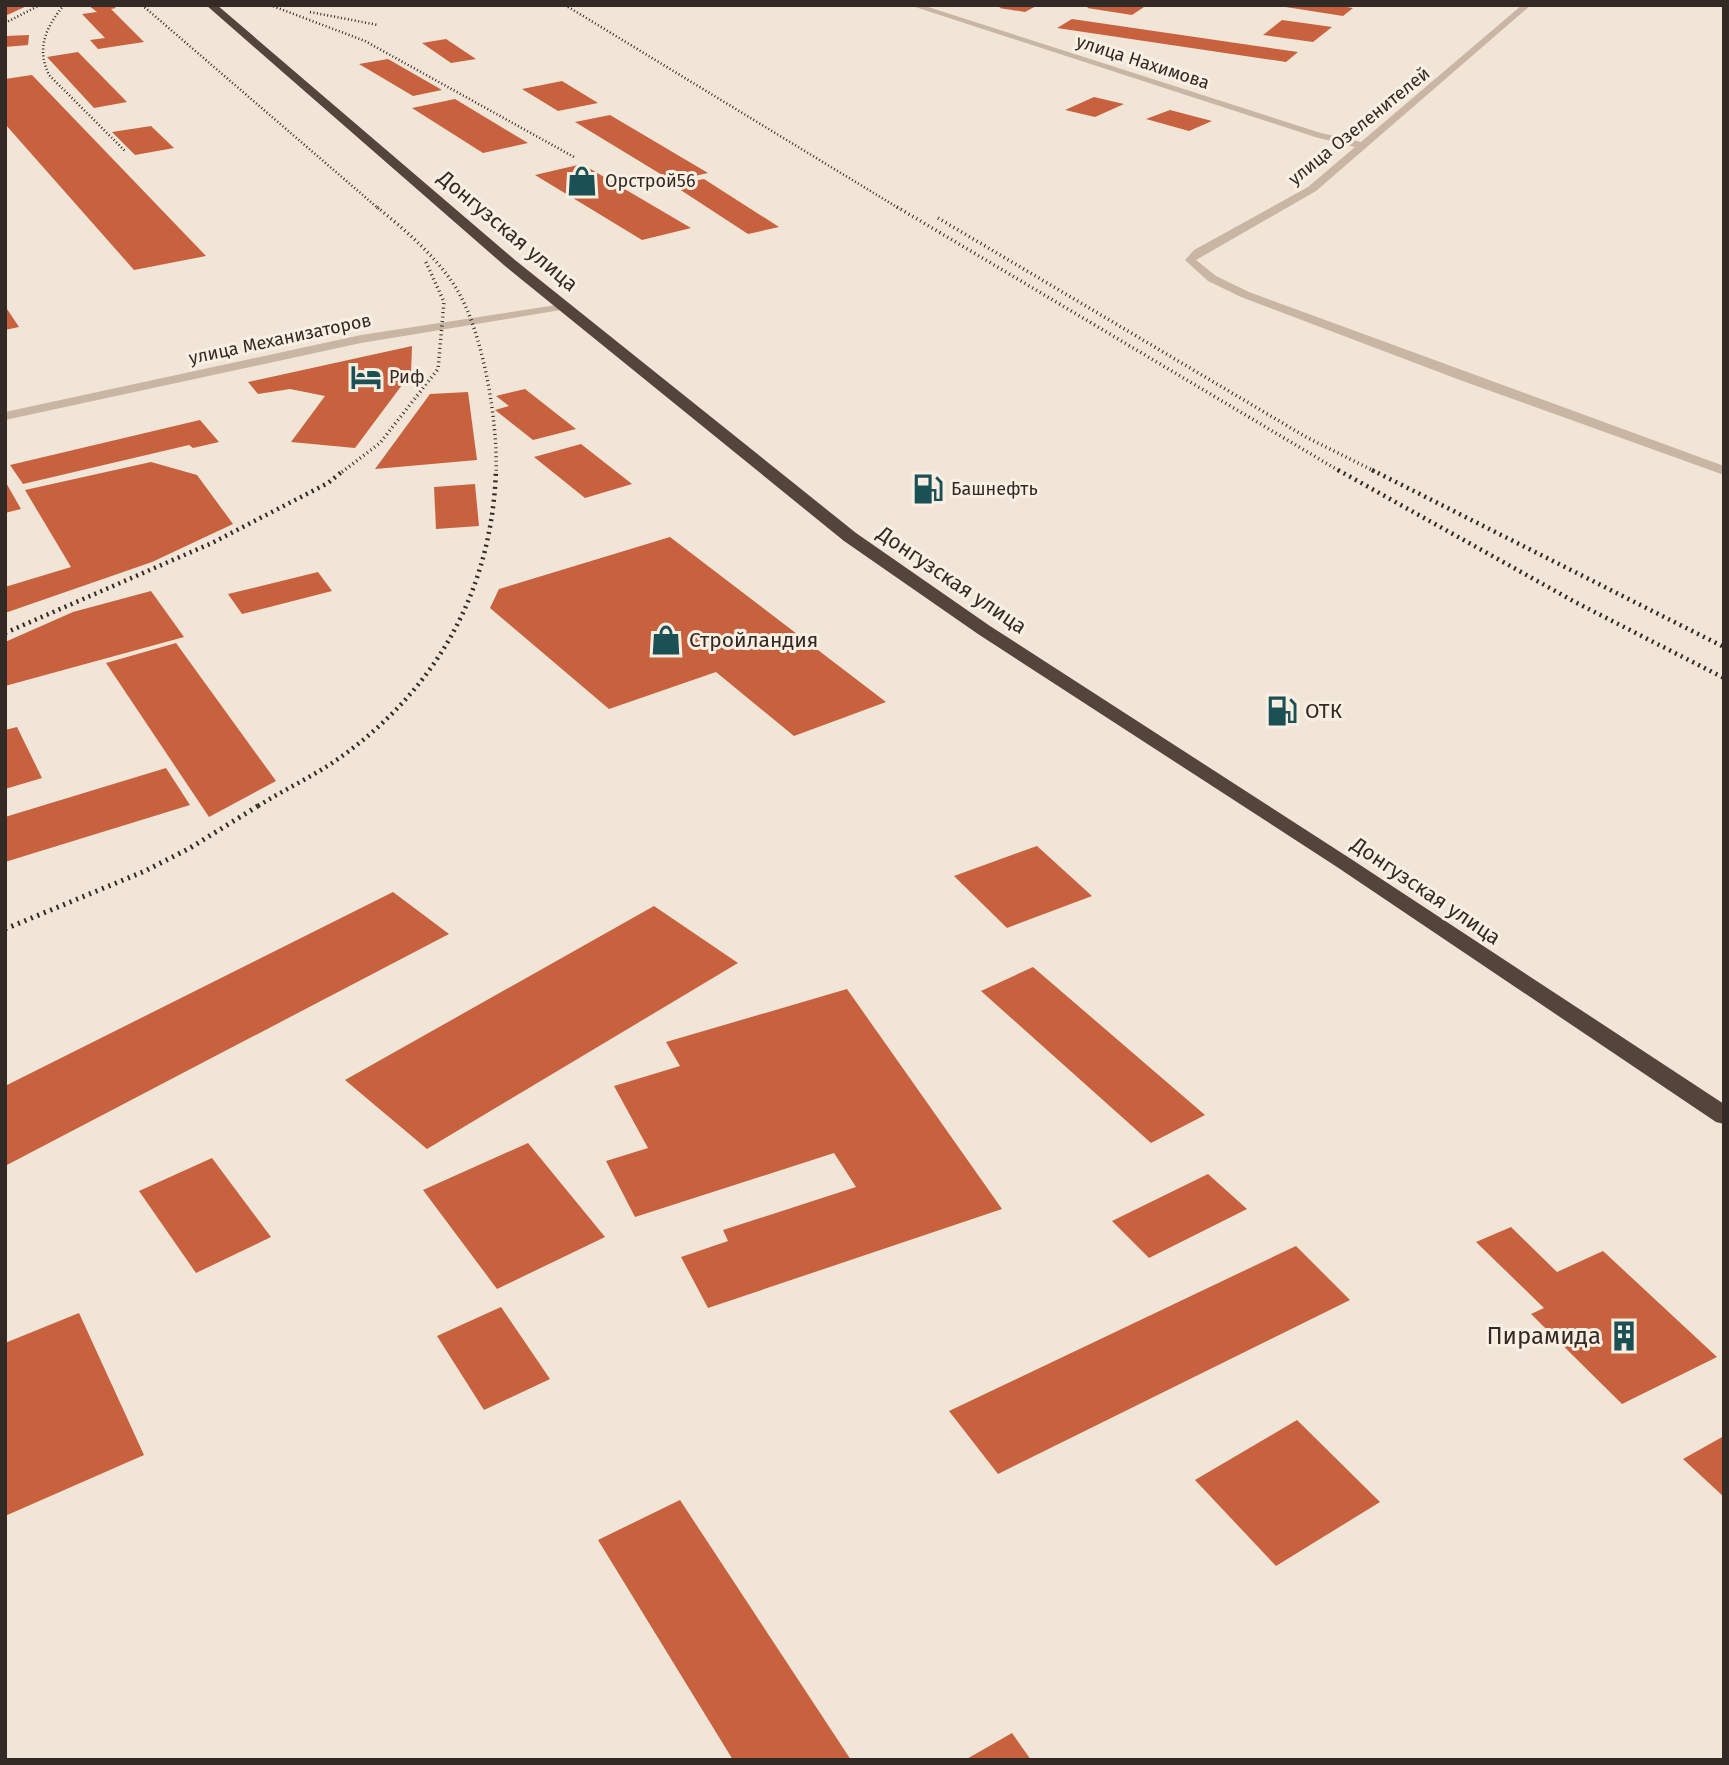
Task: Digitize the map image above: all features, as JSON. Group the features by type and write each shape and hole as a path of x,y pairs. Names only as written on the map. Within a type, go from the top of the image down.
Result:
{"highway":[{"name":"Донгузская улица","path":"211,5 563,307 850,537 984,630 1344,863 1724,1116"}],"street":[{"name":"улица Нахимова","path":"913,5 1318,135 1364,146"},
{"name":"улица Озеленителей","path":"1527,5 1312,189 1198,252 1190,260 1198,270 1231,287 1420,362 1724,471"},
{"name":"улица Механизаторов","path":"5,416 361,339 563,307"}],"building":[{"path":"5,5 29,5 5,16"},
{"path":"88,5 112,5 116,8 111,9 144,42 98,49 90,40 105,38 82,14 97,12"},
{"path":"1005,5 1038,5 1025,12 999,8"},
{"path":"1091,5 1147,5 1132,15 1087,8"},
{"path":"1273,5 1335,5 1353,8 1343,16"},
{"path":"1072,19 1298,52 1286,62 1057,28"},
{"path":"1282,20 1332,27 1313,42 1263,35"},
{"path":"29,35 28,45 5,47 5,36"},
{"path":"446,39 476,59 451,63 422,43"},
{"path":"78,52 127,102 94,108 47,57"},
{"path":"388,59 442,90 413,96 359,64"},
{"path":"32,75 206,256 134,270 5,124 5,79"},
{"path":"562,81 598,103 558,111 522,89"},
{"path":"1094,97 1124,104 1095,117 1065,110"},
{"path":"455,99 528,143 483,153 412,108"},
{"path":"1170,110 1212,121 1189,131 1146,119"},
{"path":"610,115 708,173 672,181 575,122"},
{"path":"151,126 174,148 135,155 112,132"},
{"path":"582,164 691,228 642,240 535,175"},
{"path":"704,179 779,227 748,234 673,185"},
{"path":"5,306 19,327 5,330"},
{"path":"412,346 411,373 355,448 291,442 325,396 290,389 258,394 248,382"},
{"path":"525,389 576,429 533,440 495,410 509,406 496,396"},
{"path":"468,392 477,460 375,469 430,394"},
{"path":"200,420 219,442 193,448 189,445 23,484 10,465"},
{"path":"581,444 632,484 585,498 534,457"},
{"path":"151,462 197,475 233,524 152,562 5,613 5,587 71,567 25,490"},
{"path":"5,481 21,509 5,513"},
{"path":"475,484 479,526 436,529 434,487"},
{"name":"Стройландия","path":"670,537 886,702 794,736 716,672 609,709 490,608 499,589"},
{"path":"318,572 332,591 242,614 228,594"},
{"path":"151,591 184,637 5,686 5,642 73,612"},
{"path":"176,643 276,781 209,817 106,663"},
{"path":"17,727 42,778 5,789 5,730"},
{"path":"166,768 190,805 5,862 5,817"},
{"path":"1037,846 1092,896 1007,928 954,876"},
{"path":"393,892 449,934 5,1166 5,1086"},
{"path":"654,906 738,963 427,1149 345,1080"},
{"path":"1033,967 1205,1115 1151,1143 981,991"},
{"path":"847,989 1002,1209 708,1308 681,1257 728,1241 723,1230 856,1187 834,1153 635,1217 606,1161 648,1148 614,1086 680,1066 666,1042"},
{"path":"528,1143 605,1237 497,1289 423,1190"},
{"path":"212,1158 271,1237 196,1273 139,1191"},
{"path":"1208,1174 1247,1209 1149,1258 1112,1221"},
{"name":"Пирамида","path":"1511,1227 1557,1272 1603,1251 1717,1357 1622,1404 1531,1314 1544,1308 1476,1242"},
{"path":"1296,1246 1350,1300 998,1474 949,1411"},
{"path":"501,1307 550,1379 484,1410 437,1336"},
{"path":"79,1313 144,1455 5,1516 5,1343"},
{"path":"1297,1420 1380,1502 1276,1566 1195,1480"},
{"path":"1724,1436 1724,1497 1683,1459"},
{"path":"680,1500 851,1760 733,1760 598,1540"},
{"path":"1012,1733 1031,1760 965,1760"}],"railway":[{"path":"5,23 40,5"},
{"path":"64,5 52,21 43,47 49,75 126,152"},
{"path":"142,5 379,209"},
{"path":"270,5 365,41 574,157"},
{"path":"565,5 900,209"},
{"path":"310,12 378,25"},
{"path":"377,207 430,255 448,276 466,306 487,377 496,470"},
{"path":"897,207 1341,472"},
{"path":"938,218 1306,437 1372,470"},
{"path":"342,472 380,443 438,369 444,302 425,260"},
{"path":"5,633 212,543 328,483 344,470"},
{"path":"258,806 345,754 408,697 433,664 455,630 472,593 484,554 492,513 496,470"},
{"path":"1338,470 1575,602 1724,678"},
{"path":"1372,470 1376,472"},
{"path":"1372,470 1724,647"},
{"path":"5,929 145,871 190,848 261,804"}],"place":[{"name":"Орстрой56","path":"582,181"},
{"name":"Риф","path":"366,377"},
{"name":"Башнефть","path":"928,489"},
{"name":"Стройландия","path":"666,640"},
{"name":"ОТК","path":"1282,711"},
{"name":"Пирамида","path":"1624,1336"}]}
